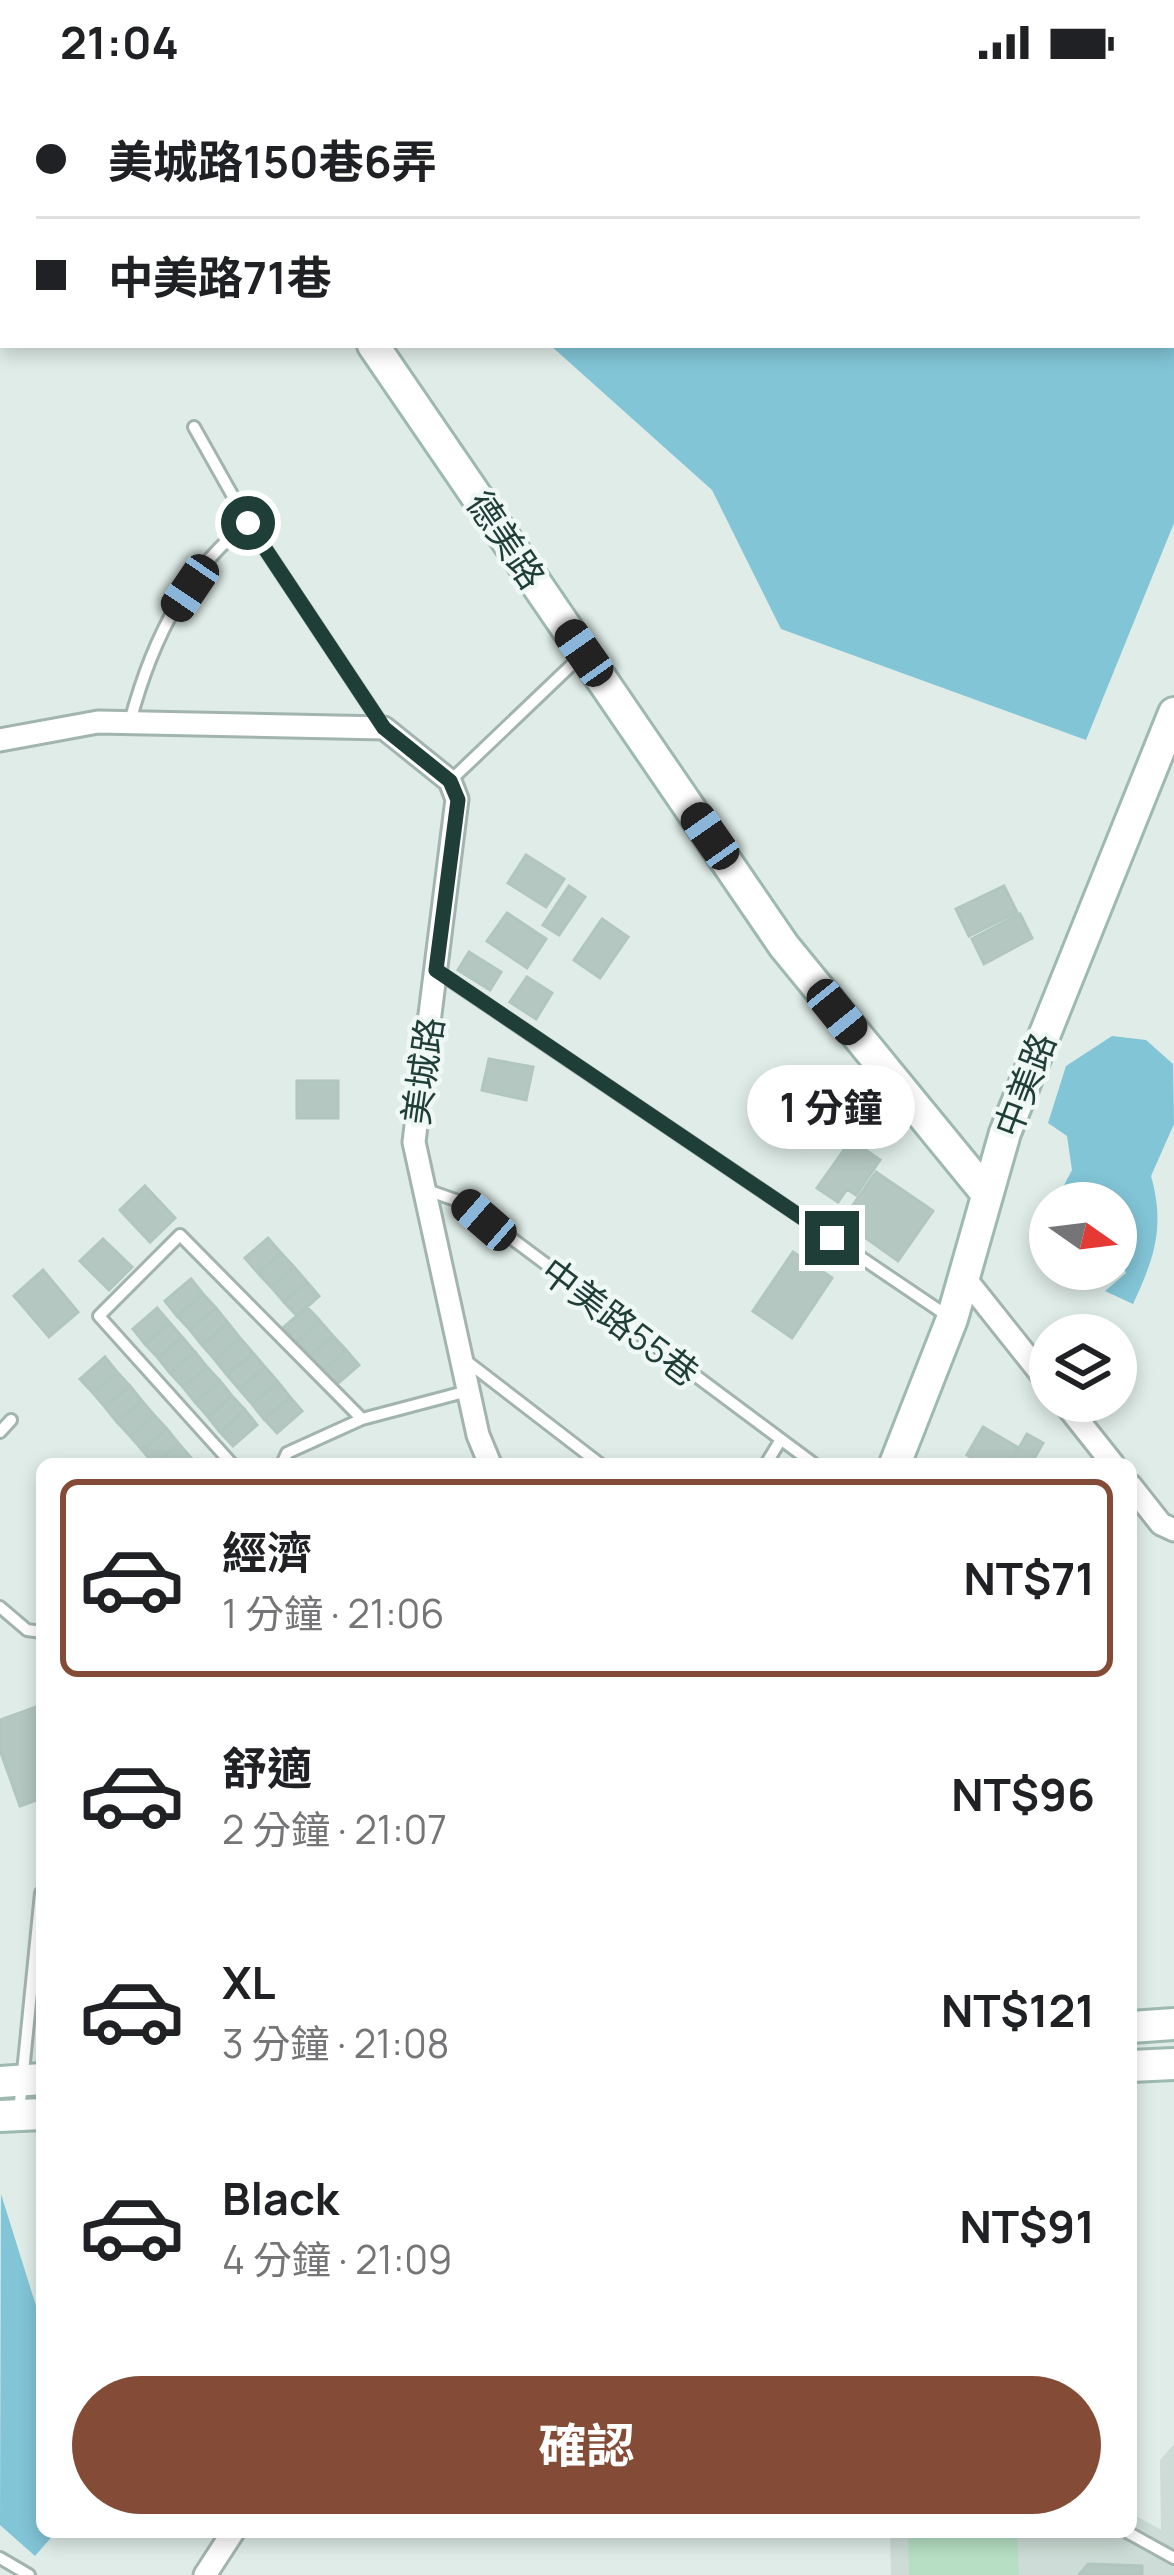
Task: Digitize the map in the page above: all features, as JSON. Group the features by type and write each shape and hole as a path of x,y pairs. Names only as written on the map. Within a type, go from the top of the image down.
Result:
{"street":[{"name":"德美路","path":"375,348 784,946 987,1194"},
{"name":"中美路","path":"897,1458 952,1319 1005,1133 1174,712"},
{"path":"0,740 98,722 384,728 450,781"},
{"name":"美城路","path":"450,781 458,800 413,1142 468,1391 488,1458"},
{"path":"964,1277 1029,1359"},
{"path":"1080,1422 1108,1458"},
{"path":"1137,1493 1162,1524 1174,1530"},
{"path":"1137,2027 1174,2024"},
{"path":"1137,2066 1174,2064"},
{"path":"205,2575 229,2538"}],"lane":[{"path":"194,427 248,523 384,728"},
{"path":"130,723 154,642 216,547 248,523"},
{"path":"450,781 584,653"},
{"path":"436,970 952,1319"},
{"name":"中美路55巷","path":"424,1189 464,1203 805,1458"},
{"path":"227,1458 99,1316 180,1235 362,1419"},
{"path":"461,1358 592,1458"},
{"path":"285,1458 362,1419 468,1391"},
{"path":"0,1432 11,1420"},
{"path":"770,1458 780,1441"},
{"path":"0,1607 27,1630 36,1631"},
{"path":"20,2115 36,1938"},
{"path":"1137,2538 1174,2558"},
{"path":"0,2558 29,2575"}],"shaded area":[{"path":"1174,2444 1174,2575 891,2575 890,2538 1137,2538 1137,2516 1161,2530 1160,2460"}],"green space":[{"path":"908,2538 1017,2538 1019,2575 909,2575"}],"water":[{"path":"553,348 1174,348 1174,523 1086,740 781,629 712,490"},
{"path":"1112,1036 1146,1040 1173,1064 1174,1124 1151,1176 1156,1241 1133,1304 1105,1291 1137,1290 1137,1182 1066,1182 1072,1170 1067,1136 1048,1123 1066,1066"},
{"path":"1,2194 36,2306 36,2538 51,2538 35,2556 0,2525"}],"building":[{"path":"526,855 564,879 546,907 508,883"},
{"path":"569,886 585,897 559,935 543,925"},
{"path":"1004,886 1017,912 969,936 956,909"},
{"path":"507,913 546,939 527,968 487,941"},
{"path":"1020,914 1032,938 984,964 972,939"},
{"path":"602,919 628,937 600,978 574,960"},
{"path":"469,952 501,972 490,990 458,970"},
{"path":"527,977 552,993 536,1019 510,1002"},
{"path":"489,1059 533,1067 526,1100 482,1090"},
{"path":"297,1081 338,1081 338,1118 297,1118"},
{"path":"851,1140 880,1160 856,1195 847,1189 838,1202 817,1188"},
{"path":"876,1172 933,1211 898,1261 842,1221"},
{"path":"145,1186 175,1218 150,1242 120,1210"},
{"path":"268,1238 281,1253 258,1273 245,1258"},
{"path":"103,1239 132,1267 109,1290 80,1261"},
{"path":"793,1252 832,1278 792,1338 753,1311"},
{"path":"281,1253 294,1267 271,1287 258,1273"},
{"path":"294,1267 307,1282 284,1302 271,1287"},
{"path":"43,1270 78,1312 49,1337 14,1296"},
{"path":"191,1279 203,1294 177,1316 165,1301"},
{"path":"307,1282 319,1296 297,1316 284,1302"},
{"path":"203,1294 216,1308 190,1330 177,1316"},
{"path":"307,1307 320,1321 297,1342 284,1327"},
{"path":"157,1308 170,1323 145,1344 133,1329"},
{"path":"216,1308 228,1323 202,1345 190,1330"},
{"path":"320,1321 333,1336 310,1356 297,1342"},
{"path":"170,1323 182,1337 158,1358 145,1344"},
{"path":"228,1323 240,1338 215,1360 202,1345"},
{"path":"333,1336 346,1350 323,1371 310,1356"},
{"path":"182,1337 195,1352 170,1373 158,1358"},
{"path":"240,1338 253,1353 227,1375 215,1360"},
{"path":"346,1350 359,1365 336,1385 323,1371"},
{"path":"195,1352 207,1367 183,1387 170,1373"},
{"path":"253,1353 265,1367 239,1389 227,1375"},
{"path":"105,1357 117,1372 93,1393 80,1379"},
{"path":"207,1367 220,1381 195,1402 183,1387"},
{"path":"265,1367 278,1382 252,1404 239,1389"},
{"path":"117,1372 130,1386 105,1407 93,1393"},
{"path":"220,1381 232,1396 208,1417 195,1402"},
{"path":"278,1382 290,1397 264,1419 252,1404"},
{"path":"130,1386 142,1401 117,1422 105,1407"},
{"path":"232,1396 245,1410 220,1432 208,1417"},
{"path":"290,1397 302,1411 277,1433 264,1419"},
{"path":"142,1401 154,1415 130,1436 117,1422"},
{"path":"245,1410 257,1425 233,1446 220,1432"},
{"path":"154,1415 167,1429 142,1450 130,1436"},
{"path":"983,1427 1019,1448 1013,1458 967,1455"},
{"path":"167,1429 179,1444 162,1458 149,1458 142,1450"},
{"path":"1027,1434 1043,1443 1034,1458 1013,1458"},
{"path":"179,1444 191,1458 163,1458"},
{"path":"36,1707 36,1800 20,1806 0,1750 0,1720"},
{"path":"1088,2564 1142,2566 1142,2575 1079,2575"}],"route":[{"path":"248,523 384,728 450,781 458,800 436,970 832,1238"}]}
